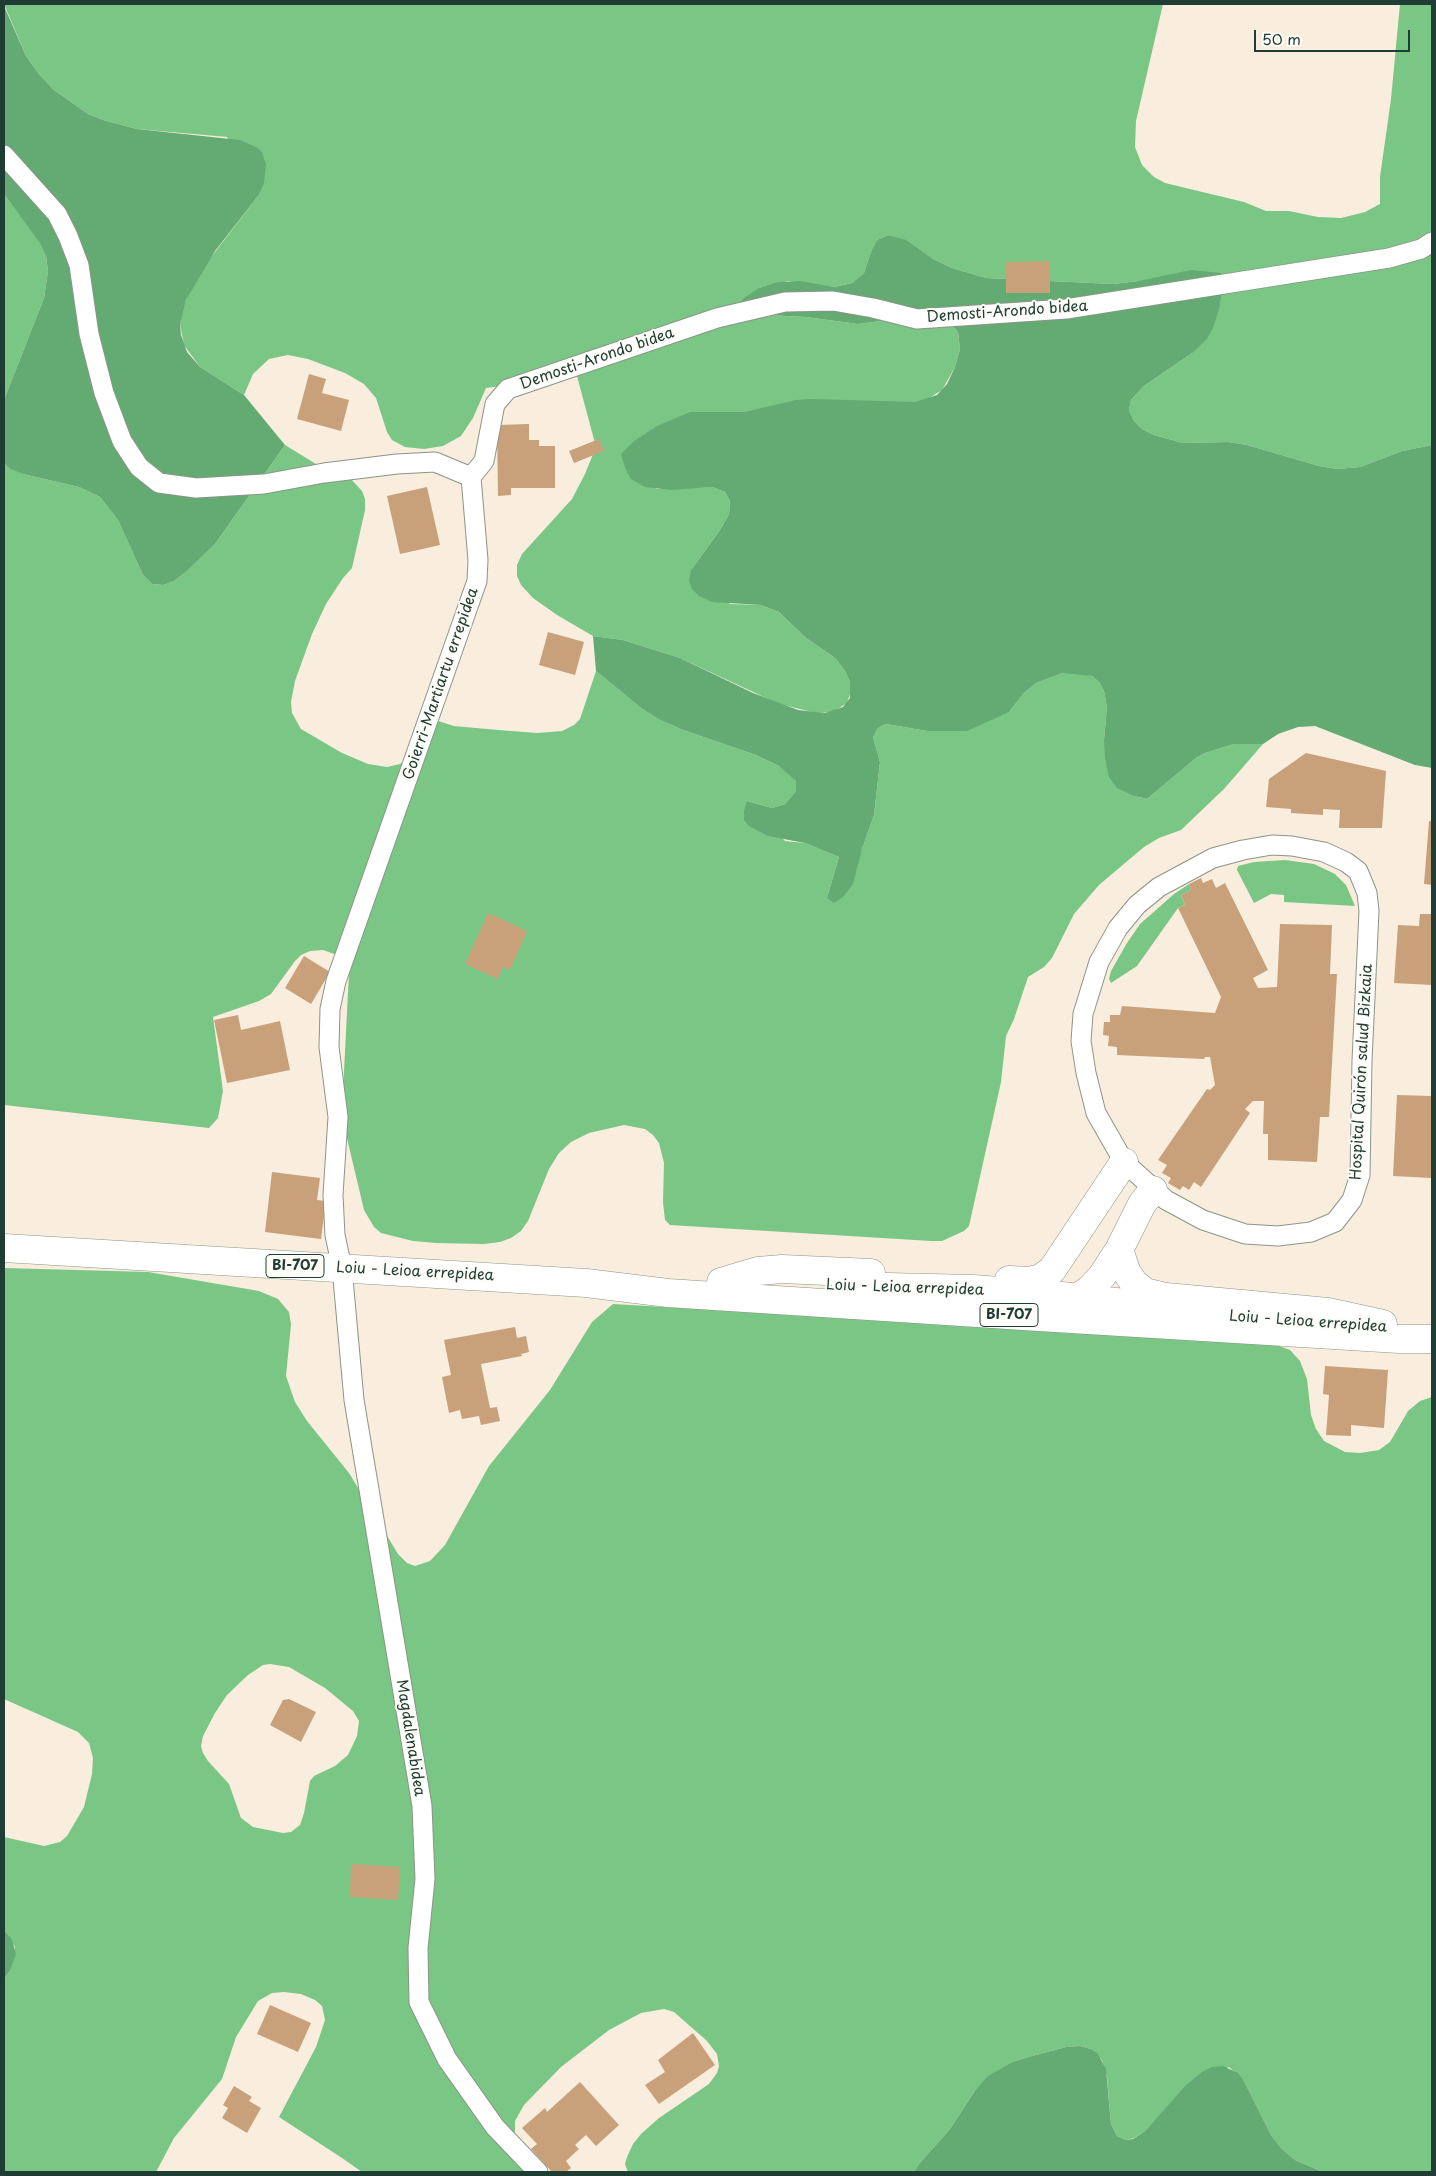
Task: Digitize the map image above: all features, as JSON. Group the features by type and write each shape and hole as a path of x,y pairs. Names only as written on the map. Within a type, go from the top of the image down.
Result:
{"main road":[{"path":"721,1282 758,1271 782,1269 1029,1281 1042,1278 1052,1270 1124,1162"},
{"path":"850,1304 910,1297 1064,1306 1079,1298 1102,1276 1142,1204 1153,1190"},
{"path":"1095,1204 1113,1203 1121,1208 1124,1214 1123,1241 1127,1273 1134,1283 1145,1292 1166,1297 1328,1312 1397,1327"},
{"name":"Loiu - Leioa errepidea","path":"4,1248 586,1283 668,1293 1399,1339 1432,1339"},
{"name":"Loiu - Leioa errepidea","path":"586,1283 653,1280 973,1290 1079,1298 1231,1317 1397,1327 1432,1332"}],"street":[{"path":"4,155 57,214 68,236 80,265 89,334 104,394 122,440 139,467 159,483 196,488 264,484 324,473 397,464 435,462 471,477"},
{"name":"Demosti-Arondo bidea","path":"471,477 484,461 495,404 508,389 725,316 785,302 833,301 917,318 1066,309 1389,258 1422,249 1432,242"},
{"name":"Goierri-Martiartu errepidea","path":"342,1268 335,1235 333,1195 338,1118 329,1047 330,1009 336,981 477,581 478,560 471,477"},
{"name":"Hospital Quirón salud Bizkaia","path":"1272,845 1292,846 1324,852 1346,862 1358,871 1367,893 1369,910 1362,1061 1362,1145 1360,1174 1356,1191 1352,1200 1335,1222 1311,1232 1278,1236 1245,1234 1203,1220 1153,1190 1124,1162 1096,1113 1086,1073 1081,1041 1083,1014 1098,962 1118,928 1137,905 1166,883 1213,858 1244,850 1272,845"},
{"name":"Magdalenabidea","path":"342,1268 354,1400 422,1806 425,1879 418,1948 419,2002 447,2059 484,2112 495,2127 538,2172"}],"green space":[{"path":"4,4 1163,4 1136,121 1135,147 1142,165 1154,177 1165,183 1244,202 1266,211 1289,211 1318,217 1341,218 1365,212 1380,204 1380,177 1391,99 1400,4 1432,4 1432,445 1402,451 1360,467 1337,469 1319,466 1247,445 1228,442 1183,443 1154,435 1142,429 1134,421 1129,410 1131,400 1144,386 1192,353 1139,281 1113,284 986,278 952,268 933,259 906,241 888,235 877,240 864,273 852,283 834,287 788,281 759,288 768,315 806,317 858,324 919,316 947,320 958,332 960,349 955,367 942,390 926,400 915,402 731,413 656,489 712,487 725,492 730,501 729,514 720,530 691,570 730,604 761,605 779,612 806,638 835,658 845,671 850,682 851,691 847,703 833,712 817,713 779,704 680,658 623,640 593,636 557,615 533,598 521,585 517,576 517,565 522,554 572,499 596,447 577,376 561,373 548,380 486,388 473,418 461,436 443,446 424,449 405,447 392,440 387,432 376,398 364,384 345,373 308,359 288,355 269,359 253,374 244,395 200,367 184,345 180,324 186,300 205,265 258,196 227,137 137,129 88,114 54,90 39,74 26,56"},
{"path":"4,6 26,56 39,74 54,90 88,114 137,129 240,140 256,147 262,152 266,165 264,183 258,196 215,251 186,300 180,324 181,335 187,352 200,367 244,395 285,445 215,544 186,572 174,581 163,585 152,584 143,575 118,520 100,497 79,487 23,474 11,469 4,463 4,400 44,298 48,271 46,256 40,243 4,194"},
{"path":"4,194 41,243 46,256 48,271 44,298 4,400"},
{"path":"888,235 906,240 933,259 952,268 986,278 1113,284 1139,281 1191,270 1221,273 1222,293 1219,309 1207,339 1192,353 1144,386 1131,400 1129,410 1134,421 1142,429 1154,435 1183,443 1228,442 1247,445 1319,466 1337,469 1360,467 1402,451 1432,445 1432,768 1415,765 1315,726 1298,727 1278,734 1263,744 1234,744 1205,753 1196,758 1147,799 1134,796 1117,788 1109,777 1104,740 1107,707 1104,691 1099,682 1092,676 1063,673 1036,683 1024,693 1009,712 967,731 927,731 886,724 878,728 873,737 880,762 874,815 862,849 853,884 843,897 834,903 827,898 839,857 805,843 768,836 749,826 744,820 747,801 772,808 785,804 796,791 796,781 779,766 756,755 683,730 658,719 641,708 596,671 593,636 623,640 680,658 753,693 798,710 825,713 843,707 850,698 850,682 845,671 835,658 806,638 779,612 761,605 712,602 699,596 692,589 689,581 691,570 720,530 729,514 730,501 725,492 712,487 671,490 645,487 631,479 621,454 634,441 657,426 690,412 745,412 796,400 812,399 915,402 937,395 947,384 955,367 960,349 958,332 947,320 919,316 858,324 806,317 768,315 737,308 744,298 759,288 778,282 800,281 834,287 852,283 864,273 877,240"},
{"path":"285,445 316,464 351,479 362,491 365,499 365,510 352,568 326,604 312,634 295,681 291,702 292,713 301,729 342,753 368,764 387,767 400,764 407,758 432,719 454,726 537,733 562,731 574,725 580,719 596,671 641,708 658,719 683,730 756,755 789,773 796,781 796,791 785,804 772,808 747,801 785,841 805,843 839,857 827,898 862,849 874,815 880,762 873,737 878,728 886,724 927,731 1009,712 1024,693 1036,683 1063,673 1092,676 1099,682 1104,691 1107,707 1104,740 1134,796 1147,799 1196,758 1205,753 1234,744 1263,744 1224,789 1181,830 1159,838 1144,847 1099,885 1074,914 1052,958 1044,967 1028,977 1014,1019 1006,1036 1001,1082 969,1226 964,1231 942,1241 931,1241 670,1225 665,1220 663,1202 664,1163 659,1143 645,1129 624,1125 589,1133 571,1142 559,1153 549,1169 528,1221 521,1231 511,1238 500,1242 484,1244 436,1243 413,1241 381,1233 374,1227 364,1210 346,1134 343,1091 349,973 345,962 340,956 323,950 310,951 301,955 271,994 259,1001 213,1017 223,1091 218,1118 209,1128 4,1105 4,463 23,474 79,487 100,497 118,520 143,575 152,584 163,585 174,581 186,572 215,544"},
{"path":"1285,860 1314,864 1335,874 1346,885 1355,906 1284,902 1284,895 1271,894 1254,903 1237,870 1238,866 1254,862"},
{"path":"1189,884 1191,890 1181,895 1185,905 1178,908 1137,966 1111,983 1109,979 1111,971 1140,924 1174,894"},
{"path":"4,1268 148,1272 259,1291 278,1299 289,1312 291,1324 286,1376 295,1402 307,1421 349,1473 398,1554 407,1563 415,1566 430,1561 445,1545 489,1466 550,1390 592,1322 613,1304 1247,1341 1279,1346 1290,1350 1300,1361 1307,1379 1311,1415 1316,1429 1324,1441 1345,1452 1360,1453 1379,1450 1390,1442 1408,1411 1420,1401 1432,1397 1432,2172 1323,2172 1295,2160 1281,2148 1271,2135 1244,2081 1229,2067 1185,2087 1145,2131 1134,2138 1126,2140 1117,2136 1111,2124 1107,2077 1102,2060 1091,2049 1080,2046 1066,2047 1012,2062 989,2076 976,2089 950,2129 914,2172 628,2172 625,2164 627,2157 633,2144 641,2134 659,2118 709,2084 717,2073 719,2066 717,2054 707,2041 674,2012 664,2009 641,2013 609,2030 561,2067 524,2105 515,2121 515,2134 519,2142 544,2172 362,2172 279,2117 316,2047 325,2020 322,2006 315,2000 301,1994 284,1992 272,1993 258,2001 236,2037 222,2079 174,2138 156,2172 4,2172 4,1978 10,1971 15,1947 4,1930 4,1837 44,1846 60,1842 67,1836 84,1807 92,1774 93,1758 89,1743 78,1732 4,1699","holes":["270,1664 289,1667 325,1688 353,1711 359,1721 357,1736 348,1755 335,1766 314,1776 310,1781 300,1825 291,1832 283,1833 253,1827 241,1818 229,1784 208,1761 201,1746 203,1736 215,1713 227,1695 248,1675 263,1665"]},
{"path":"4,1930 12,1940 16,1954 10,1971 4,1978"},
{"path":"1080,2046 1091,2049 1098,2054 1106,2069 1111,2124 1117,2136 1126,2140 1133,2139 1145,2131 1185,2086 1202,2072 1212,2067 1223,2066 1238,2073 1244,2081 1271,2135 1281,2148 1295,2160 1323,2172 914,2172 950,2129 976,2089 988,2076 1012,2062 1066,2047"}],"building":[{"path":"1050,261 1050,293 1006,293 1006,262"},
{"path":"309,374 326,379 322,393 349,400 341,431 297,419"},
{"path":"529,424 529,440 539,440 539,446 555,446 555,488 511,488 511,495 498,496 497,425"},
{"path":"599,439 604,451 574,463 569,451"},
{"path":"427,487 440,545 400,554 387,496"},
{"path":"548,632 584,642 575,675 539,665"},
{"path":"1306,753 1386,771 1382,828 1339,828 1340,810 1323,809 1323,815 1291,813 1291,809 1266,807 1269,779"},
{"path":"1429,821 1432,821 1432,885 1424,884"},
{"path":"1201,878 1203,883 1212,879 1216,888 1225,883 1268,970 1253,978 1258,988 1277,987 1280,924 1332,925 1330,974 1337,974 1329,1117 1320,1117 1317,1162 1268,1160 1268,1134 1263,1134 1264,1101 1253,1101 1245,1109 1250,1113 1201,1187 1194,1182 1189,1190 1183,1186 1180,1190 1168,1183 1171,1178 1162,1173 1167,1165 1158,1160 1207,1089 1210,1090 1215,1085 1210,1057 1205,1057 1204,1059 1117,1055 1117,1047 1108,1046 1109,1036 1103,1035 1104,1022 1110,1022 1110,1015 1120,1015 1122,1006 1215,1013 1221,997 1178,908 1185,905 1181,895 1191,890 1189,884"},
{"path":"488,913 527,931 510,970 503,967 498,979 465,964"},
{"path":"1420,914 1432,914 1432,985 1394,983 1398,925 1419,926"},
{"path":"304,956 330,972 311,1004 285,988"},
{"path":"238,1015 241,1030 280,1021 290,1070 227,1083 214,1020"},
{"path":"1397,1095 1432,1096 1432,1178 1393,1176"},
{"path":"272,1172 320,1178 317,1200 326,1201 321,1239 265,1232"},
{"path":"515,1327 517,1338 526,1336 529,1352 521,1354 522,1356 481,1364 490,1408 497,1407 500,1421 481,1425 479,1416 462,1419 460,1410 449,1413 442,1377 451,1375 444,1340"},
{"path":"1325,1366 1388,1370 1384,1428 1351,1425 1351,1436 1326,1435 1329,1395 1323,1394"},
{"path":"289,1699 316,1712 301,1742 270,1725 283,1700"},
{"path":"351,1864 400,1867 398,1900 350,1897"},
{"path":"270,2005 311,2023 298,2052 257,2034"},
{"path":"693,2033 715,2065 659,2104 645,2085 665,2072 658,2060"},
{"path":"580,2082 619,2125 596,2146 586,2135 575,2145 579,2149 566,2161 571,2168 566,2172 552,2172 531,2149 537,2144 522,2128 545,2108 547,2112"},
{"path":"234,2086 252,2097 249,2101 261,2108 247,2133 222,2118 228,2108 223,2105"}]}
